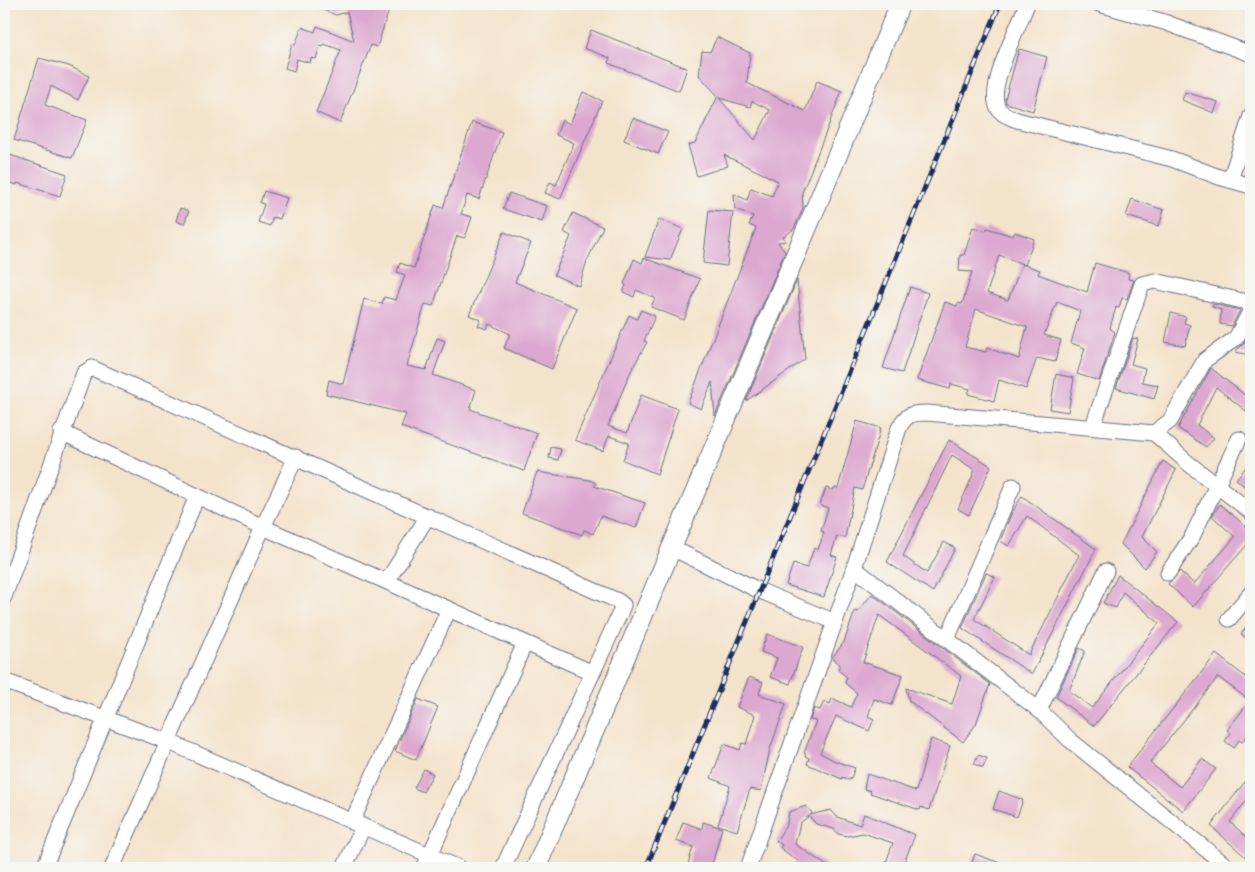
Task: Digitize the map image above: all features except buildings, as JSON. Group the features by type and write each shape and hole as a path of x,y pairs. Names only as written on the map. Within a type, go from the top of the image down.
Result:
{"main road":[{"path":"536,868 900,4"}],"street":[{"path":"1027,4 996,84 995,103 1004,115 1017,120 1172,159 1251,186"},
{"path":"1099,4 1164,22 1251,54"},
{"path":"1230,180 1251,116"},
{"path":"1093,426 1142,284 1155,281 1251,303"},
{"path":"1154,433 1170,421 1205,360 1236,338 1251,310"},
{"path":"4,597 61,432 84,373 92,368 296,457 644,614"},
{"path":"748,868 854,568 899,428 904,418 911,413 1093,426 1154,433 1251,512"},
{"path":"61,432 263,526 591,672"},
{"path":"1168,574 1193,535 1239,440"},
{"path":"112,868 263,526 296,457"},
{"path":"947,639 1013,486"},
{"path":"44,868 104,718 197,496"},
{"path":"387,582 428,516"},
{"path":"672,548 758,590 835,622"},
{"path":"854,568 1039,710 1070,740 1229,868"},
{"path":"1039,710 1106,572"},
{"path":"1230,619 1251,593"},
{"path":"503,868 623,605"},
{"path":"344,868 358,824 449,609"},
{"path":"426,862 525,643"},
{"path":"4,681 169,742 358,824 426,862 459,868"}],"railway":[{"path":"646,868 1000,4"}]}
